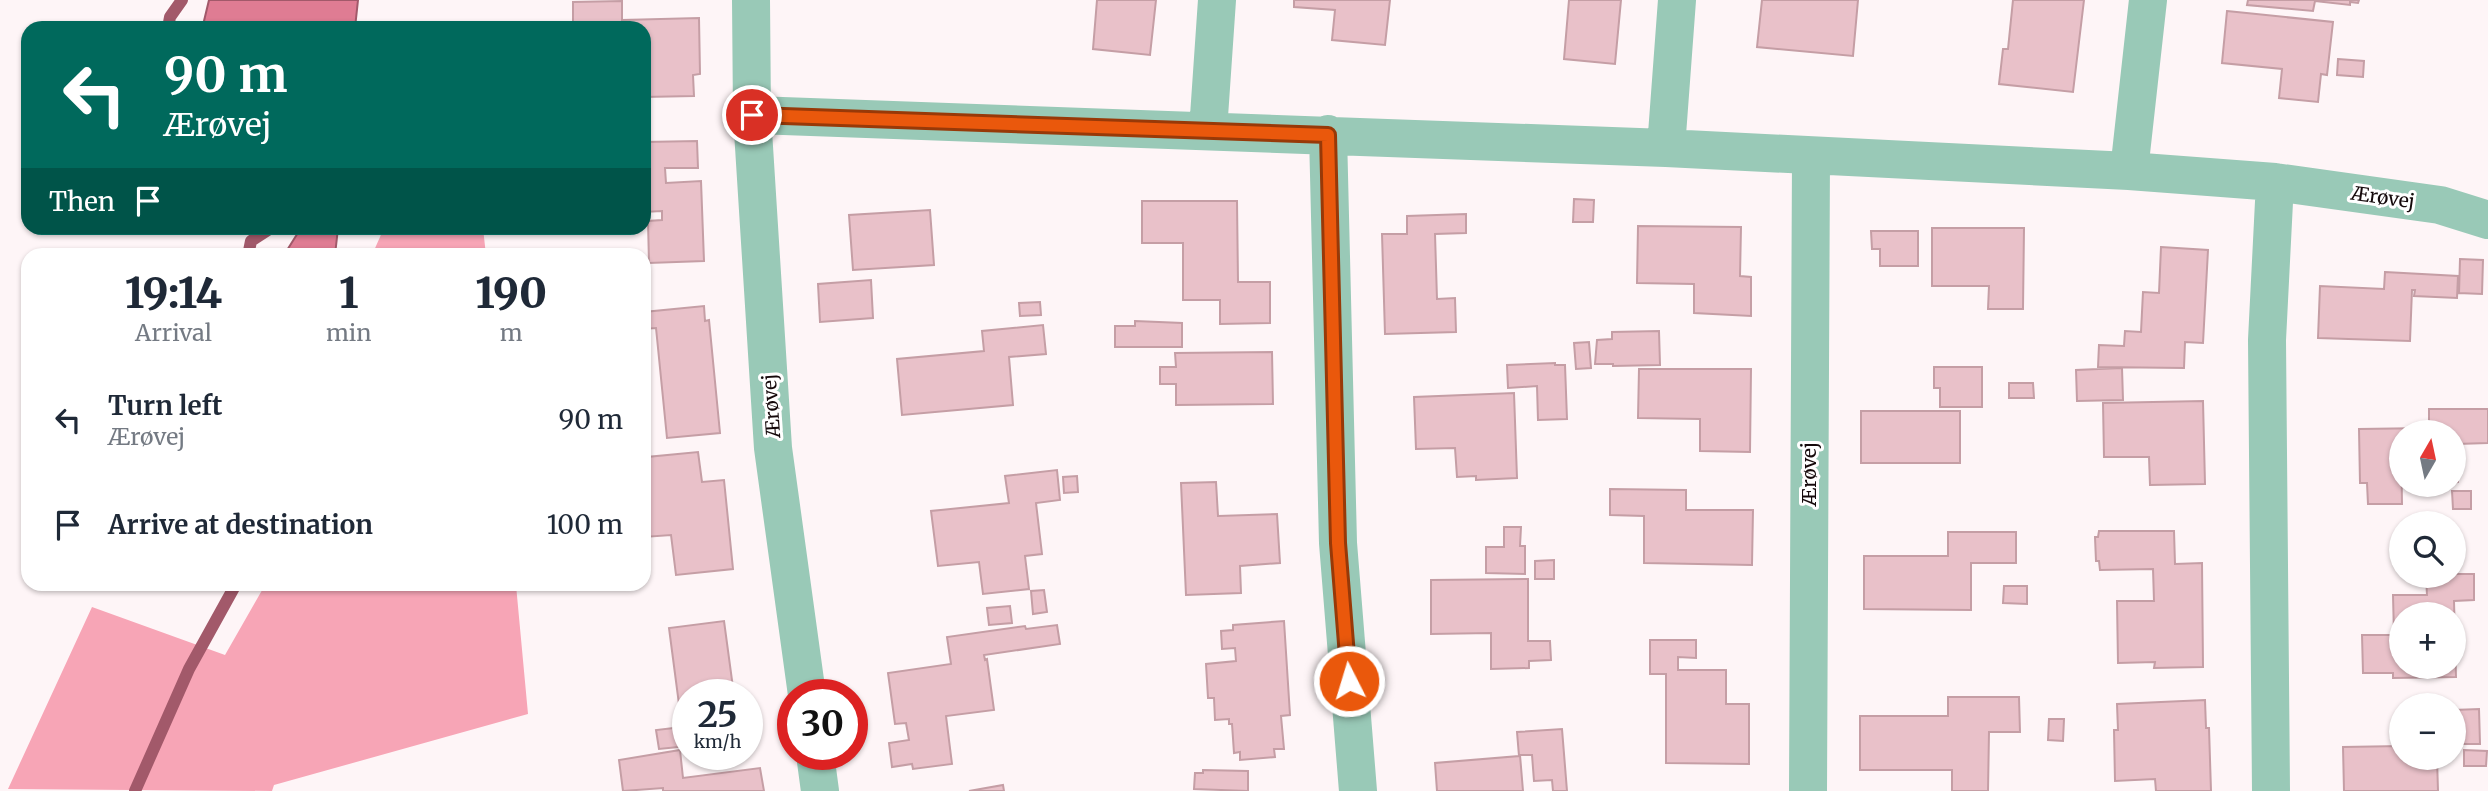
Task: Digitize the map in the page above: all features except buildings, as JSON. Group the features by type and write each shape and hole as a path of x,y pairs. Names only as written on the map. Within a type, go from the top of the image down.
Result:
{"street":[{"name":"Ærøvej","path":"751,0 752,115 774,449 805,679"},
{"path":"1208,131 1217,0"},
{"path":"1666,148 1677,0"},
{"path":"2129,171 2148,0"},
{"name":"Ærøvej","path":"752,115 1666,148 2129,171 2275,182 2440,205 2488,220"},
{"path":"1328,135 1338,543 1358,791"},
{"name":"Ærøvej","path":"1808,791 1811,156"},
{"path":"2271,791 2267,340 2275,182"},
{"path":"817,770 820,791"}],"shaded area":[{"path":"209,0 358,0 356,21 204,21"},
{"path":"297,235 337,235 336,248 288,248"},
{"path":"381,235 484,235 485,248 375,248"},
{"path":"262,591 517,591 528,714 274,785 272,791 8,789 92,607 225,655"}],"waterway":[{"path":"169,21 182,0"},
{"path":"250,248 251,241 260,235"},
{"path":"135,791 189,669 232,591"}],"route":[{"path":"752,115 1328,135 1338,543 1349,681"}]}
